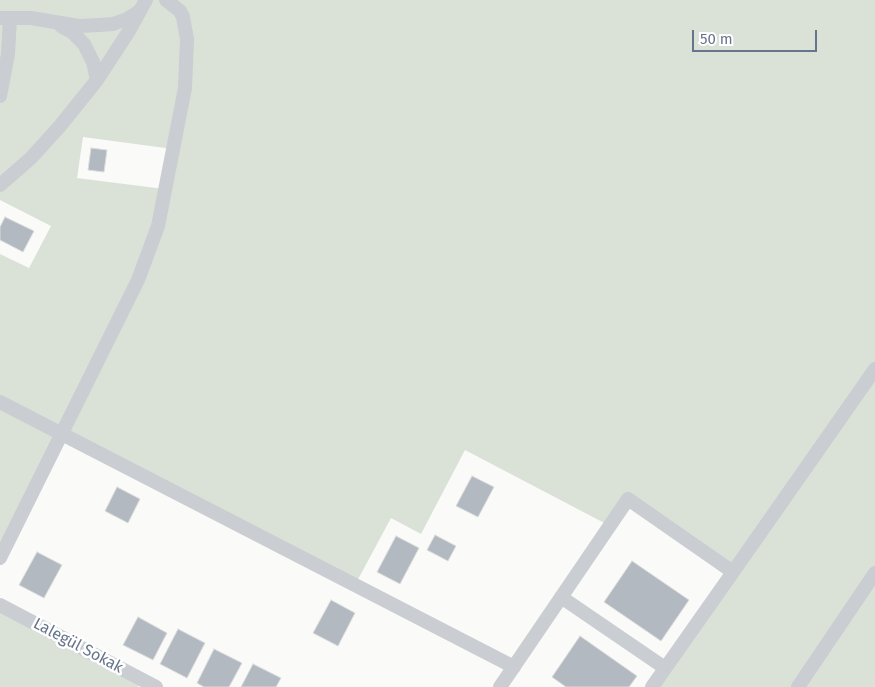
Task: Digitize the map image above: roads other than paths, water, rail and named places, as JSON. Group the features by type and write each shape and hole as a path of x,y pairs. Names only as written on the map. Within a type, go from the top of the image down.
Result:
{"street":[{"path":"0,558 138,280 158,226 185,88 187,40 183,17 176,7 166,0"},
{"path":"0,96 8,54 5,18 31,18 79,26 113,24 127,19 144,5"},
{"path":"0,185 31,158 97,80 144,5"},
{"path":"53,22 72,32 84,44 93,62 97,80"},
{"path":"652,687 875,369"},
{"path":"0,402 514,667"},
{"path":"500,687 628,500 732,572"},
{"path":"798,687 875,572"},
{"path":"561,597 666,668"},
{"name":"Lalegül Sokak","path":"0,605 156,687"}]}
